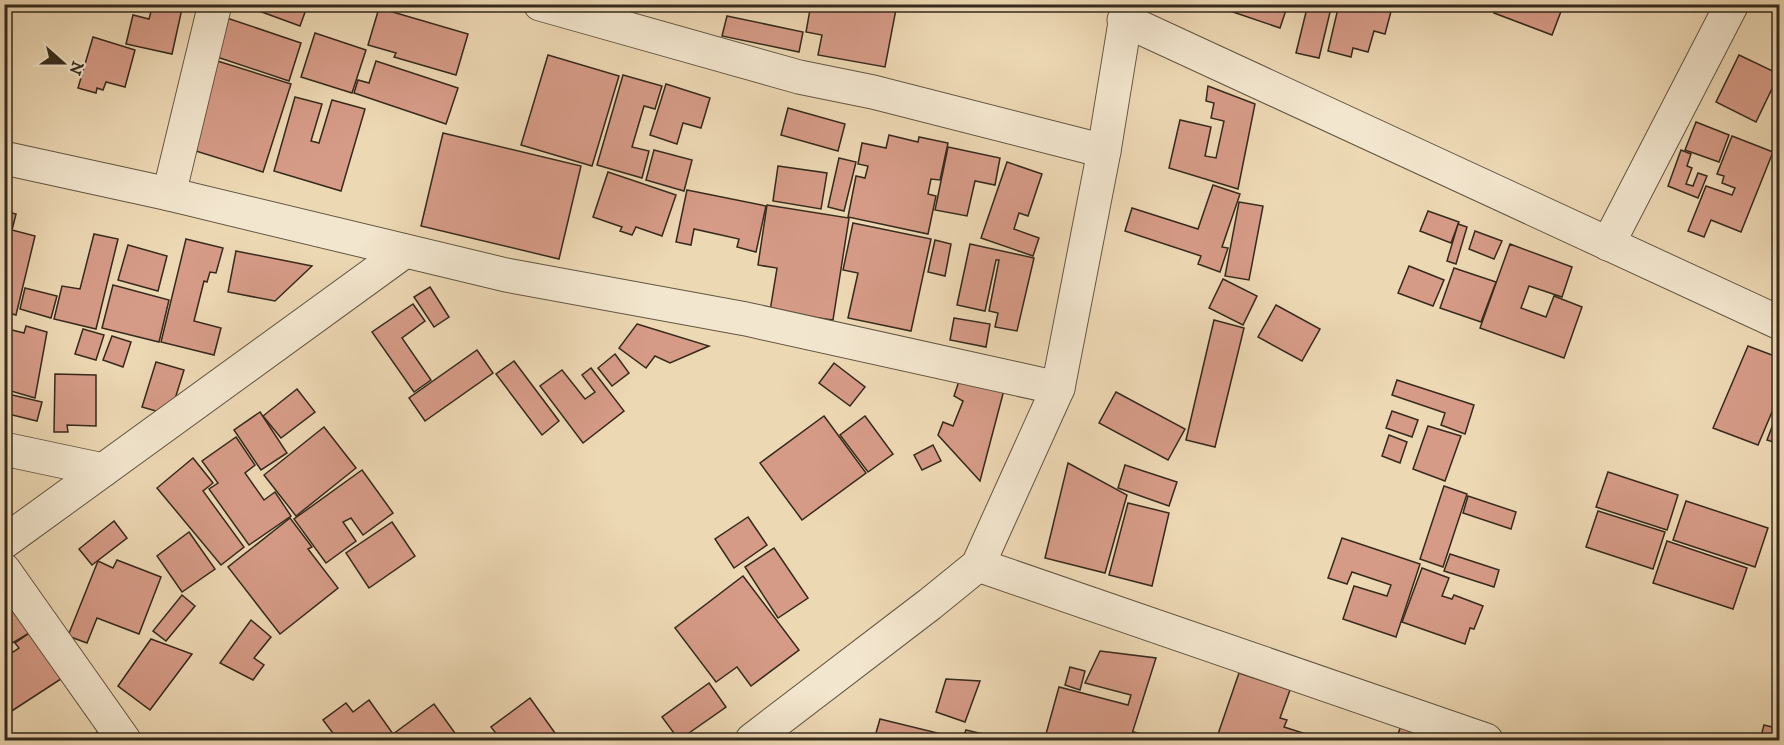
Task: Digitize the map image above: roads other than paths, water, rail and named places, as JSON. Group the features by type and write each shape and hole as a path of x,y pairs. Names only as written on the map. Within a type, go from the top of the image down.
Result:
{"street":[{"path":"169,194 215,4"},
{"path":"540,4 800,77 873,92 1104,151"},
{"path":"1608,244 1732,4"},
{"path":"752,741 978,565 1058,388 1104,151 1126,12 1608,244 1779,323"},
{"path":"4,158 169,194 506,275 746,319 1058,388"},
{"path":"4,542 405,251"},
{"path":"4,448 103,470"},
{"path":"978,565 1486,741"},
{"path":"4,570 124,741"}]}
